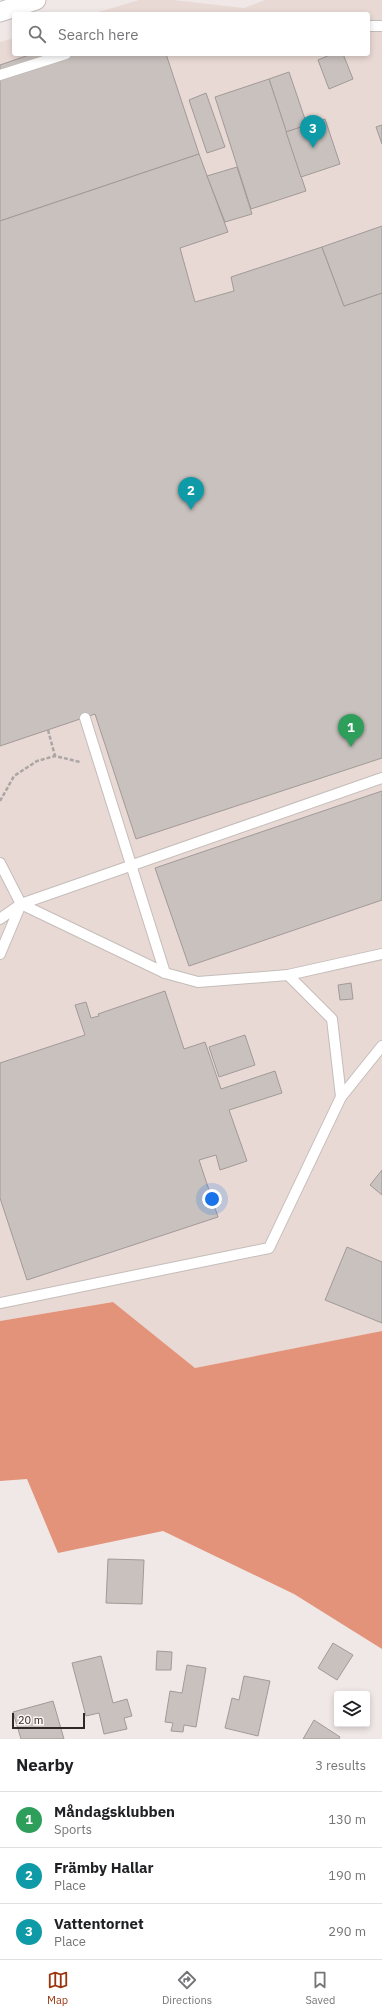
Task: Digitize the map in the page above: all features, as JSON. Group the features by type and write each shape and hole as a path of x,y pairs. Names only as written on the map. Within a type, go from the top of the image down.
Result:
{"street":[{"path":"0,12 36,0"}],"lane":[{"path":"370,26 382,26"},
{"path":"0,75 60,56"},
{"path":"85,718 165,973"},
{"path":"0,919 21,904 382,778"},
{"path":"0,863 21,904 165,973 198,982 288,974 382,954"},
{"path":"0,954 21,904"},
{"path":"288,974 332,1019 342,1097"},
{"path":"0,1303 269,1248 342,1097 382,1046"}],"path":[{"path":"48,730 55,756"},
{"path":"0,801 14,776 36,761 55,756 77,761 101,771"}],"shaded area":[{"path":"139,0 173,0 244,8 265,0 382,0 382,1331 195,1368 113,1302 0,1321 0,42 12,39 12,56 370,56 370,12 99,12"},
{"path":"113,1302 195,1368 382,1331 382,1649 294,1594 163,1531 58,1553 27,1479 0,1481 0,1321"}],"building":[{"path":"26,56 167,56 199,154 0,221 0,65"},
{"path":"327,56 344,56 353,79 329,89 318,60"},
{"path":"289,72 307,125 286,132 269,79"},
{"path":"269,79 306,191 251,209 215,97"},
{"path":"206,93 225,147 207,153 189,100"},
{"path":"325,119 340,164 301,177 286,132"},
{"path":"382,125 382,144 376,127"},
{"path":"199,154 228,232 180,248 195,302 234,291 231,277 322,247 344,306 382,293 382,758 136,839 95,714 0,746 0,221"},
{"path":"237,167 252,214 225,222 207,176"},
{"path":"382,226 382,293 344,306 322,247"},
{"path":"382,791 382,900 189,966 155,868"},
{"path":"351,983 353,999 340,1000 338,985"},
{"path":"165,991 184,1049 205,1042 221,1089 275,1071 282,1093 229,1110 247,1161 220,1170 216,1155 199,1160 218,1217 27,1280 0,1198 0,1063 85,1035 75,1005 86,1002 91,1018 99,1016 98,1014"},
{"path":"245,1035 255,1065 219,1077 209,1047"},
{"path":"382,1170 382,1195 370,1185"},
{"path":"347,1247 382,1262 382,1323 325,1300"},
{"path":"108,1559 144,1560 142,1604 106,1603"},
{"path":"333,1643 353,1655 337,1680 318,1668"},
{"path":"157,1651 172,1652 171,1670 156,1670"},
{"path":"101,1656 113,1703 127,1699 132,1716 124,1718 127,1729 104,1734 99,1713 86,1716 72,1663"},
{"path":"187,1665 206,1668 196,1727 184,1725 183,1732 171,1731 173,1723 165,1722 170,1691 182,1693"},
{"path":"244,1676 270,1681 258,1736 225,1728 232,1698 239,1700"},
{"path":"53,1701 64,1739 21,1739 13,1712"},
{"path":"314,1720 340,1737 339,1739 303,1739"}],"place":[{"name":"Vattentornet","path":"313,148"},
{"name":"Främby Hallar","path":"191,510"},
{"name":"Måndagsklubben","path":"351,747"}]}
